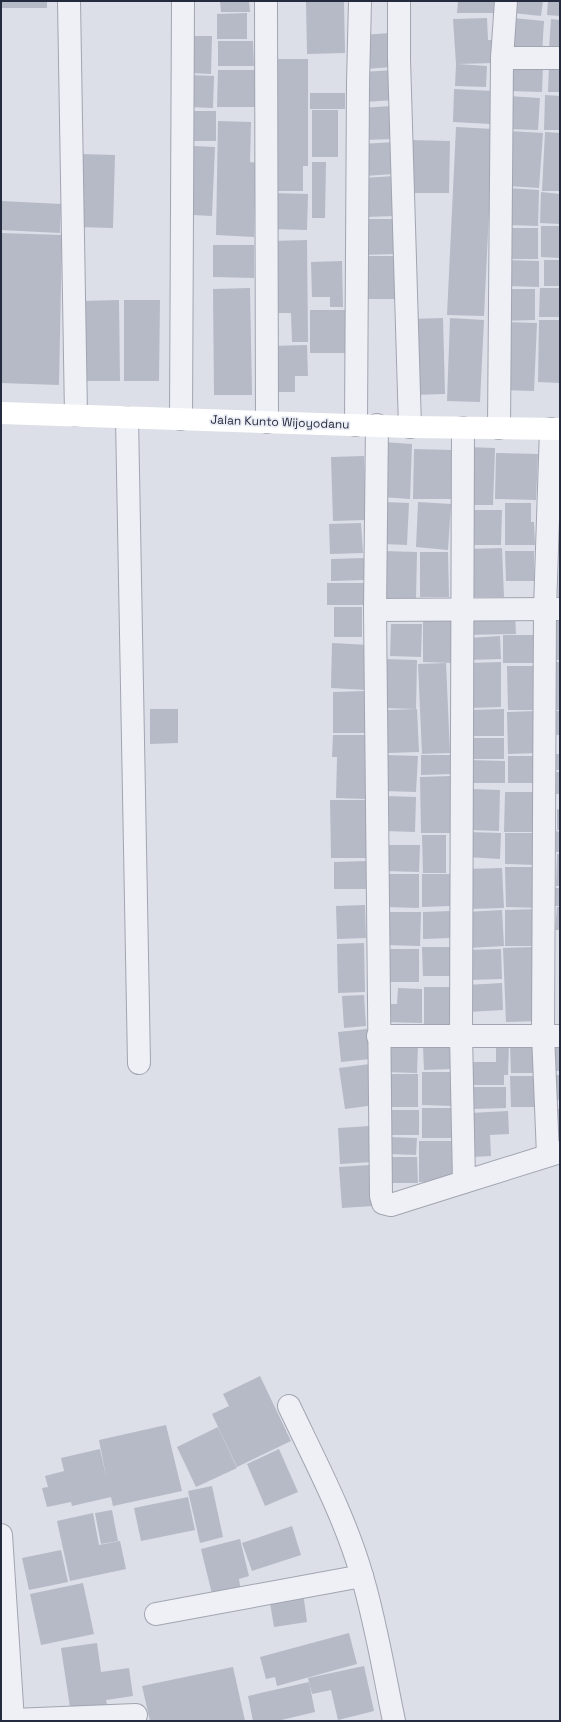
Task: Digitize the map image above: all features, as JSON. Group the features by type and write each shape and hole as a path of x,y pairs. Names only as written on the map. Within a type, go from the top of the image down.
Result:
{"street":[{"path":"69,1 76,415"},
{"path":"181,419 183,1"},
{"path":"266,1 267,422"},
{"path":"360,1 358,91 366,425 375,610 379,1173 381,1200 386,1204 391,1205 554,1154 552,1035 553,609 556,429"},
{"path":"399,1 399,59 410,427"},
{"path":"499,428 502,58 506,1"},
{"path":"502,58 560,58"},
{"name":"Jalan Kunto Wijoyodanu","path":"1,413 410,427 556,429"},
{"path":"127,418 139,1063"},
{"path":"463,428 461,1035 464,1182"},
{"path":"375,610 553,609"},
{"path":"378,1036 552,1035"},
{"path":"289,1406 320,1470 348,1536 362,1576 394,1721"},
{"path":"1,1535 3,1605 13,1720 136,1715"},
{"path":"156,1614 362,1576"}],"building":[{"path":"1,1 47,1 47,8 1,8"},
{"path":"220,1 249,1 250,12 221,12"},
{"path":"306,1 344,1 345,53 307,54"},
{"path":"458,1 495,1 495,13 457,13"},
{"path":"514,1 543,1 541,16 513,13"},
{"path":"548,1 560,1 560,16 547,15"},
{"path":"247,13 247,39 217,39 217,14"},
{"path":"487,18 488,40 492,40 493,63 458,64 487,66 486,87 455,86 456,64 453,19"},
{"path":"513,18 544,21 542,54 511,51"},
{"path":"551,19 560,20 560,50 549,49"},
{"path":"390,33 393,67 365,69 363,35"},
{"path":"190,36 212,36 211,74 189,73"},
{"path":"218,41 253,41 254,66 218,66"},
{"path":"275,59 308,59 308,166 303,166 303,191 275,191"},
{"path":"509,64 543,65 542,92 508,91"},
{"path":"549,66 560,67 560,92 548,92"},
{"path":"218,70 255,70 255,107 217,107"},
{"path":"395,70 396,100 363,102 361,72"},
{"path":"190,75 214,76 213,108 189,107"},
{"path":"454,89 493,91 491,124 453,122"},
{"path":"310,93 345,93 345,109 310,109"},
{"path":"545,95 560,96 560,130 544,130"},
{"path":"508,96 540,98 538,130 506,129"},
{"path":"392,106 394,139 363,140 361,108"},
{"path":"312,110 338,110 338,157 312,157"},
{"path":"190,111 216,111 216,141 190,141"},
{"path":"218,121 251,122 250,162 257,163 254,237 216,235"},
{"path":"456,127 493,129 484,316 447,315"},
{"path":"509,131 543,133 539,188 506,186"},
{"path":"545,132 560,133 560,191 542,191"},
{"path":"410,140 450,141 449,193 409,193"},
{"path":"394,142 395,174 364,176 362,144"},
{"path":"193,146 215,147 212,216 193,215"},
{"path":"80,154 115,155 113,228 78,227"},
{"path":"312,162 326,162 325,218 312,218"},
{"path":"395,176 397,216 364,217 363,178"},
{"path":"507,188 539,190 538,226 506,225"},
{"path":"541,192 560,194 560,224 540,223"},
{"path":"273,193 308,194 307,230 271,229"},
{"path":"1,201 61,204 60,233 1,230"},
{"path":"361,219 395,219 396,254 361,255"},
{"path":"541,226 560,226 560,258 541,257"},
{"path":"505,228 538,228 538,259 505,259"},
{"path":"1,233 62,235 59,385 1,383"},
{"path":"307,240 308,342 292,342 291,313 273,313 272,241"},
{"path":"213,245 254,245 254,278 213,277"},
{"path":"362,256 396,256 396,299 362,299"},
{"path":"506,260 539,261 539,287 506,286"},
{"path":"544,260 560,260 560,286 544,286"},
{"path":"342,261 343,307 330,307 330,297 312,297 311,262"},
{"path":"250,288 252,395 214,395 213,289"},
{"path":"540,288 560,288 560,317 539,317"},
{"path":"504,289 535,289 535,320 504,321"},
{"path":"119,300 120,381 81,381 80,301"},
{"path":"124,300 160,300 159,381 124,381"},
{"path":"310,310 345,310 345,353 310,353"},
{"path":"443,318 445,394 411,395 410,319"},
{"path":"450,318 484,320 480,402 447,401"},
{"path":"539,320 560,320 560,383 538,382"},
{"path":"505,322 537,323 534,391 503,390"},
{"path":"307,345 308,376 295,376 295,392 272,392 271,346"},
{"path":"383,442 412,444 410,499 381,497"},
{"path":"467,447 495,448 493,505 466,505"},
{"path":"414,449 452,450 452,499 413,499"},
{"path":"496,453 538,454 536,500 495,499"},
{"path":"364,456 366,520 333,521 331,457"},
{"path":"385,502 409,503 407,545 383,544"},
{"path":"418,502 451,504 448,550 416,547"},
{"path":"505,503 531,503 531,522 534,522 535,545 505,545"},
{"path":"556,507 560,507 560,548 556,548"},
{"path":"468,510 502,510 501,545 467,545"},
{"path":"361,523 363,553 330,554 329,524"},
{"path":"502,548 504,597 470,597 469,549"},
{"path":"384,551 417,552 416,599 383,598"},
{"path":"505,551 534,551 534,581 506,581"},
{"path":"420,552 448,552 449,597 420,597"},
{"path":"365,558 365,580 331,581 331,559"},
{"path":"559,569 560,600 558,600"},
{"path":"327,583 369,583 369,605 327,605"},
{"path":"334,607 362,607 362,637 334,637"},
{"path":"555,614 560,614 560,660 554,660"},
{"path":"423,615 452,615 452,663 423,662"},
{"path":"515,615 516,634 467,635 467,617"},
{"path":"391,624 422,624 421,657 390,656"},
{"path":"503,635 542,635 542,663 503,663"},
{"path":"500,636 501,659 469,660 468,638"},
{"path":"332,643 369,645 367,690 331,688"},
{"path":"384,659 417,660 416,709 383,708"},
{"path":"501,662 501,707 470,708 469,663"},
{"path":"554,662 560,662 560,710 554,710"},
{"path":"446,663 450,753 422,754 418,664"},
{"path":"507,666 538,666 539,710 508,710"},
{"path":"366,691 366,733 333,733 333,692"},
{"path":"150,709 178,709 178,743 150,744"},
{"path":"417,709 419,752 388,753 387,710"},
{"path":"504,709 504,736 470,736 470,710"},
{"path":"536,711 537,753 508,754 507,712"},
{"path":"554,711 560,711 560,735 554,735"},
{"path":"333,735 367,735 366,799 336,798 337,757 332,757"},
{"path":"470,738 504,738 504,759 470,759"},
{"path":"553,754 560,754 560,770 553,770"},
{"path":"386,755 418,756 416,792 384,791"},
{"path":"421,755 452,755 452,774 421,775"},
{"path":"508,756 536,756 536,783 508,783"},
{"path":"469,760 505,761 505,783 469,783"},
{"path":"555,772 560,772 560,794 556,794"},
{"path":"452,776 453,833 421,833 420,777"},
{"path":"469,789 500,790 499,831 469,830"},
{"path":"505,792 537,792 537,832 504,832"},
{"path":"385,796 416,797 415,832 385,831"},
{"path":"330,800 366,800 366,858 331,858"},
{"path":"557,809 560,810 560,830 557,830"},
{"path":"556,831 560,832 560,852 556,852"},
{"path":"468,832 501,833 500,859 467,857"},
{"path":"505,833 536,833 536,865 505,864"},
{"path":"422,835 446,835 446,873 423,873"},
{"path":"385,845 420,845 419,872 385,871"},
{"path":"557,854 560,854 560,886 556,886"},
{"path":"367,861 367,889 334,889 334,862"},
{"path":"505,867 537,867 538,908 506,907"},
{"path":"502,868 504,908 468,909 466,869"},
{"path":"387,874 419,874 419,908 387,907"},
{"path":"422,874 450,874 450,906 422,907"},
{"path":"555,888 560,888 560,906 555,906"},
{"path":"365,905 366,938 337,939 336,906"},
{"path":"557,907 560,907 560,930 555,930"},
{"path":"536,909 537,946 505,946 505,910"},
{"path":"502,910 504,946 468,948 466,912"},
{"path":"450,911 450,938 423,939 423,912"},
{"path":"386,912 421,912 420,946 385,945"},
{"path":"364,943 365,992 338,993 337,944"},
{"path":"422,947 452,947 453,976 423,976"},
{"path":"535,947 537,1021 506,1022 503,948"},
{"path":"389,949 419,949 419,982 389,982"},
{"path":"501,949 502,979 467,980 466,950"},
{"path":"502,983 503,1010 468,1012 466,985"},
{"path":"424,987 451,987 451,1024 424,1024"},
{"path":"398,988 422,989 422,1023 383,1022 382,1004 397,1004"},
{"path":"364,995 366,1026 344,1028 342,996"},
{"path":"367,1029 370,1059 341,1062 338,1032"},
{"path":"553,1040 560,1040 560,1071 552,1071"},
{"path":"496,1041 509,1041 508,1075 504,1075 504,1085 471,1085 471,1062 496,1062"},
{"path":"384,1043 418,1044 417,1073 384,1072"},
{"path":"510,1043 536,1043 537,1073 511,1073"},
{"path":"452,1045 453,1069 424,1070 423,1046"},
{"path":"370,1064 375,1105 345,1109 339,1068"},
{"path":"422,1072 452,1072 453,1106 422,1105"},
{"path":"384,1074 418,1074 418,1107 385,1107"},
{"path":"552,1075 560,1075 560,1100 551,1099"},
{"path":"510,1076 538,1076 538,1107 511,1107"},
{"path":"471,1087 506,1087 506,1108 472,1109"},
{"path":"422,1108 456,1108 456,1138 422,1138"},
{"path":"554,1109 560,1109 560,1134 554,1134"},
{"path":"386,1110 419,1110 419,1135 386,1135"},
{"path":"508,1111 509,1134 490,1135 491,1156 472,1157 470,1113"},
{"path":"370,1126 372,1162 340,1164 338,1128"},
{"path":"389,1137 417,1138 416,1155 388,1154"},
{"path":"419,1141 454,1141 453,1183 419,1182"},
{"path":"387,1157 417,1157 418,1183 387,1183"},
{"path":"370,1165 373,1206 342,1208 339,1167"},
{"path":"260,1376 291,1441 237,1467 212,1414 229,1406 223,1394"},
{"path":"166,1425 182,1491 113,1506 111,1497 72,1506 71,1502 47,1507 42,1488 48,1487 45,1476 64,1471 61,1458 100,1449 107,1481 99,1440"},
{"path":"218,1427 237,1468 196,1487 177,1447"},
{"path":"279,1449 298,1492 265,1506 247,1464"},
{"path":"212,1486 223,1537 200,1543 188,1491"},
{"path":"188,1497 195,1530 141,1541 134,1508"},
{"path":"112,1510 118,1541 101,1544 95,1513"},
{"path":"93,1513 99,1545 120,1541 126,1569 70,1581 57,1521"},
{"path":"292,1526 301,1555 252,1571 242,1543"},
{"path":"240,1539 249,1576 239,1579 241,1591 213,1598 201,1549"},
{"path":"61,1550 68,1582 29,1590 22,1558"},
{"path":"83,1583 94,1634 41,1645 30,1594"},
{"path":"303,1592 307,1622 274,1627 269,1597"},
{"path":"349,1633 357,1664 277,1686 275,1677 266,1679 260,1657"},
{"path":"97,1643 101,1672 129,1668 133,1696 106,1700 108,1708 71,1714 61,1648"},
{"path":"364,1666 374,1711 338,1720 331,1690 312,1694 308,1678"},
{"path":"233,1667 245,1721 150,1721 142,1686"},
{"path":"309,1682 315,1712 277,1721 253,1721 248,1696"}]}
